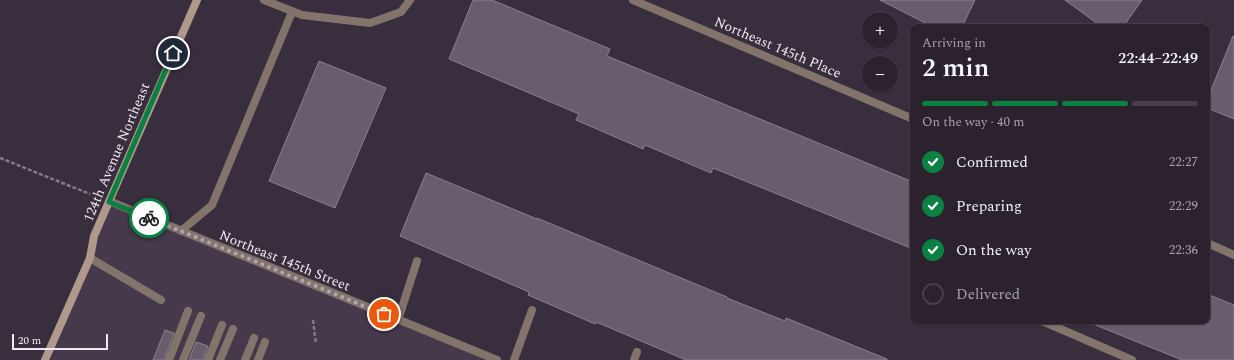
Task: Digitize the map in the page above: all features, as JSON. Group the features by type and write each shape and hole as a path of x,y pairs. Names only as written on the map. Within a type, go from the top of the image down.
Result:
{"street":[{"name":"124th Avenue Northeast","path":"45,360 90,258 94,236 197,0"},
{"path":"264,0 302,15 370,23 401,12 410,0"},
{"name":"Northeast 145th Place","path":"633,0 910,118"},
{"path":"181,231 212,205 292,12"},
{"name":"Northeast 145th Street","path":"109,202 497,360"},
{"path":"1210,244 1234,254"},
{"path":"90,258 161,300"},
{"path":"398,320 418,261"},
{"path":"514,360 532,310"},
{"path":"169,360 188,311"},
{"path":"183,360 200,316"},
{"path":"1049,324 1132,360"},
{"path":"208,360 222,325"},
{"path":"220,360 232,329"},
{"path":"245,360 254,338"},
{"path":"258,360 265,342"}],"path":[{"path":"0,158 109,202"},
{"path":"313,320 316,344"}],"shaded area":[{"path":"109,201 495,360 51,360 90,258"}],"building":[{"path":"473,0 492,0 610,49 607,56 910,181 910,248 713,168 711,173 645,145 643,149 576,120 579,114 449,59"},
{"path":"880,0 975,0 963,24 927,24"},
{"path":"1065,0 1142,0 1125,24 1098,24"},
{"path":"1234,36 1234,119 1210,109 1210,93"},
{"path":"319,61 386,88 335,208 269,181"},
{"path":"426,173 727,298 785,321 786,318 887,360 686,360 596,322 595,324 528,295 529,292 400,236"},
{"path":"1210,295 1234,305 1234,360 1182,360 1093,324 1210,324"},
{"path":"165,330 174,333 164,360 153,360"},
{"path":"196,342 208,346 203,360 189,360"}],"way so far":[{"path":"149,218 384,314"}],"route":[{"path":"149,218 109,202 173,53"}]}
